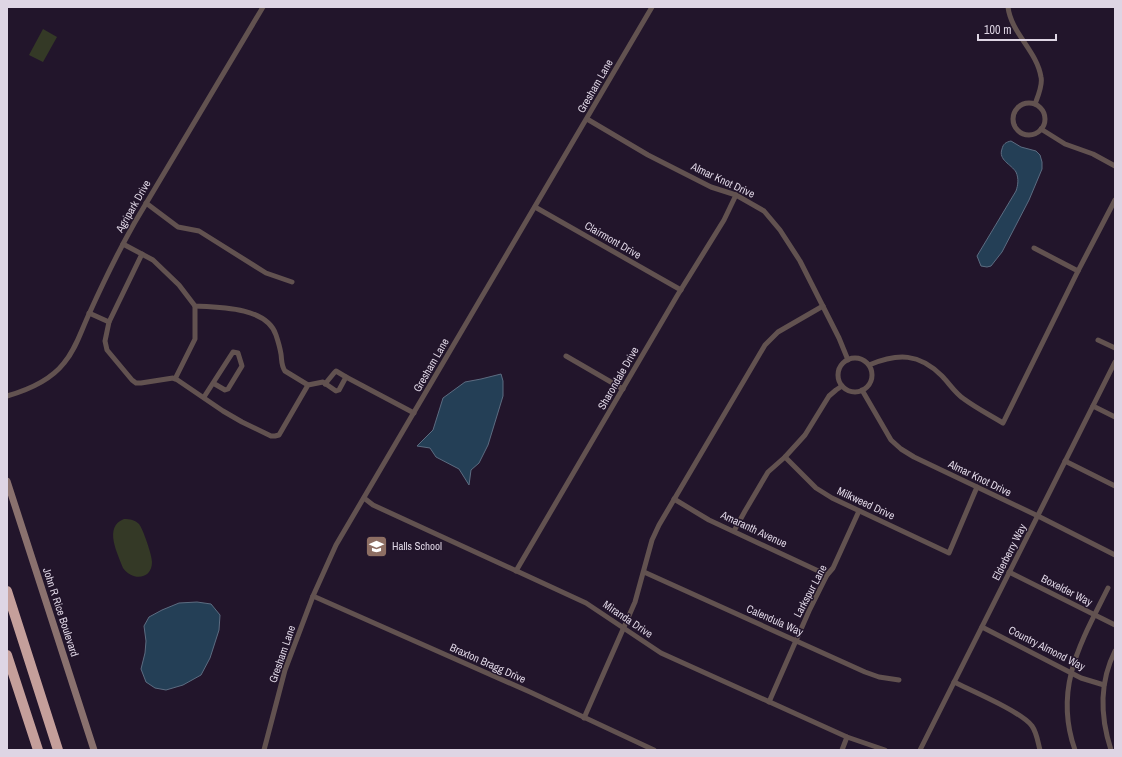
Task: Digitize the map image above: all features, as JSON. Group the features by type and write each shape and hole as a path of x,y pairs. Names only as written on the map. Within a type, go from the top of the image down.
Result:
{"highway":[{"path":"7,591 58,750"},
{"path":"7,655 38,750"}],"street":[{"name":"Agripark Drive","path":"7,396 27,390 48,378 64,364 76,344 122,244 263,7"},
{"name":"Gresham Lane","path":"264,750 285,670 312,596 336,545 652,7"},
{"path":"1008,7 1009,17 1035,59 1041,77 1040,88 1035,104"},
{"path":"1030,103 1035,104 1041,108 1044,114 1045,122 1041,129 1035,133 1028,134 1018,130 1014,121 1014,114 1021,106 1030,103"},
{"name":"Almar Knot Drive","path":"587,119 647,154 704,184 736,195 764,211 780,230 800,261 848,360"},
{"path":"1041,129 1065,144 1093,154 1115,166"},
{"name":"Sharondale Drive","path":"516,571 681,290 724,220 736,195"},
{"path":"868,365 878,361 908,357 925,362 941,375 963,398 1004,423 1078,271 1115,200"},
{"path":"146,203 178,227 199,231 266,273 292,282"},
{"name":"Clairmont Drive","path":"535,207 681,290"},
{"path":"122,244 157,263 179,285 195,306 195,339 175,379"},
{"path":"1034,248 1078,271"},
{"path":"142,254 109,322 105,340 107,350 132,380 136,383 141,383 175,379 204,397 222,411 242,422 275,436 279,435 308,385"},
{"path":"195,306 228,308 243,311 269,324 276,333 283,368 285,371 308,385 323,382 336,391 339,390 346,377"},
{"path":"584,718 635,602 652,540 658,525 765,345 778,332 823,306"},
{"path":"90,313 109,322"},
{"path":"1098,340 1115,348"},
{"path":"204,397 213,383 233,352 238,353 242,366 228,389 225,390 213,383"},
{"path":"566,356 623,389"},
{"path":"855,358 861,359 868,365 871,378 867,387 856,392 842,386 838,372 843,363 855,358"},
{"name":"Elderberry Way","path":"920,750 1115,362"},
{"path":"325,384 336,371 414,413"},
{"path":"734,531 763,478 805,435 832,393 842,386"},
{"name":"Almar Knot Drive","path":"862,390 888,435 895,444 914,457 1038,516 1115,556"},
{"path":"1093,406 1115,417"},
{"name":"Milkweed Drive","path":"784,457 825,494 949,553 977,487"},
{"path":"1066,461 1115,486"},
{"name":"John R Rice Boulevard","path":"7,482 94,750"},
{"name":"Miranda Drive","path":"364,498 373,505 586,603 661,653 847,737 884,750"},
{"name":"Amaranth Avenue","path":"674,499 709,520 827,575"},
{"name":"Larkspur Lane","path":"769,702 809,611 827,575 833,568 859,511"},
{"name":"Calendula Way","path":"644,572 872,675 899,680"},
{"name":"Boxelder Way","path":"1009,572 1115,625"},
{"path":"1075,750 1068,719 1068,690 1071,672 1077,652 1108,588"},
{"name":"Braxton Bragg Drive","path":"312,596 654,750"},
{"name":"Country Almond Way","path":"982,627 1081,678 1104,685"},
{"path":"1110,750 1105,733 1102,711 1104,685 1111,659 1115,651"},
{"path":"954,682 1022,717 1033,727 1038,739 1040,750"},
{"path":"842,750 847,737"}],"green space":[{"path":"43,29 57,37 43,62 29,55"},
{"path":"124,519 132,520 139,524 151,554 151,568 149,572 141,577 136,577 127,572 123,568 118,556 113,534 114,528"}],"water":[{"path":"1011,141 1021,147 1036,151 1040,155 1042,169 1029,200 1002,252 991,266 981,266 977,256 1016,191 1018,180 1016,172 1003,159 1001,153 1002,147"},
{"path":"501,374 503,381 503,396 488,445 479,463 471,470 469,485 459,469 436,457 430,448 417,446 433,430 443,398 465,382"},
{"path":"197,602 211,604 220,615 219,630 210,658 201,675 183,685 166,690 155,688 146,682 141,669 146,641 144,626 149,617 162,610 179,603"}],"place":[{"name":"Halls School","path":"377,546"}]}
